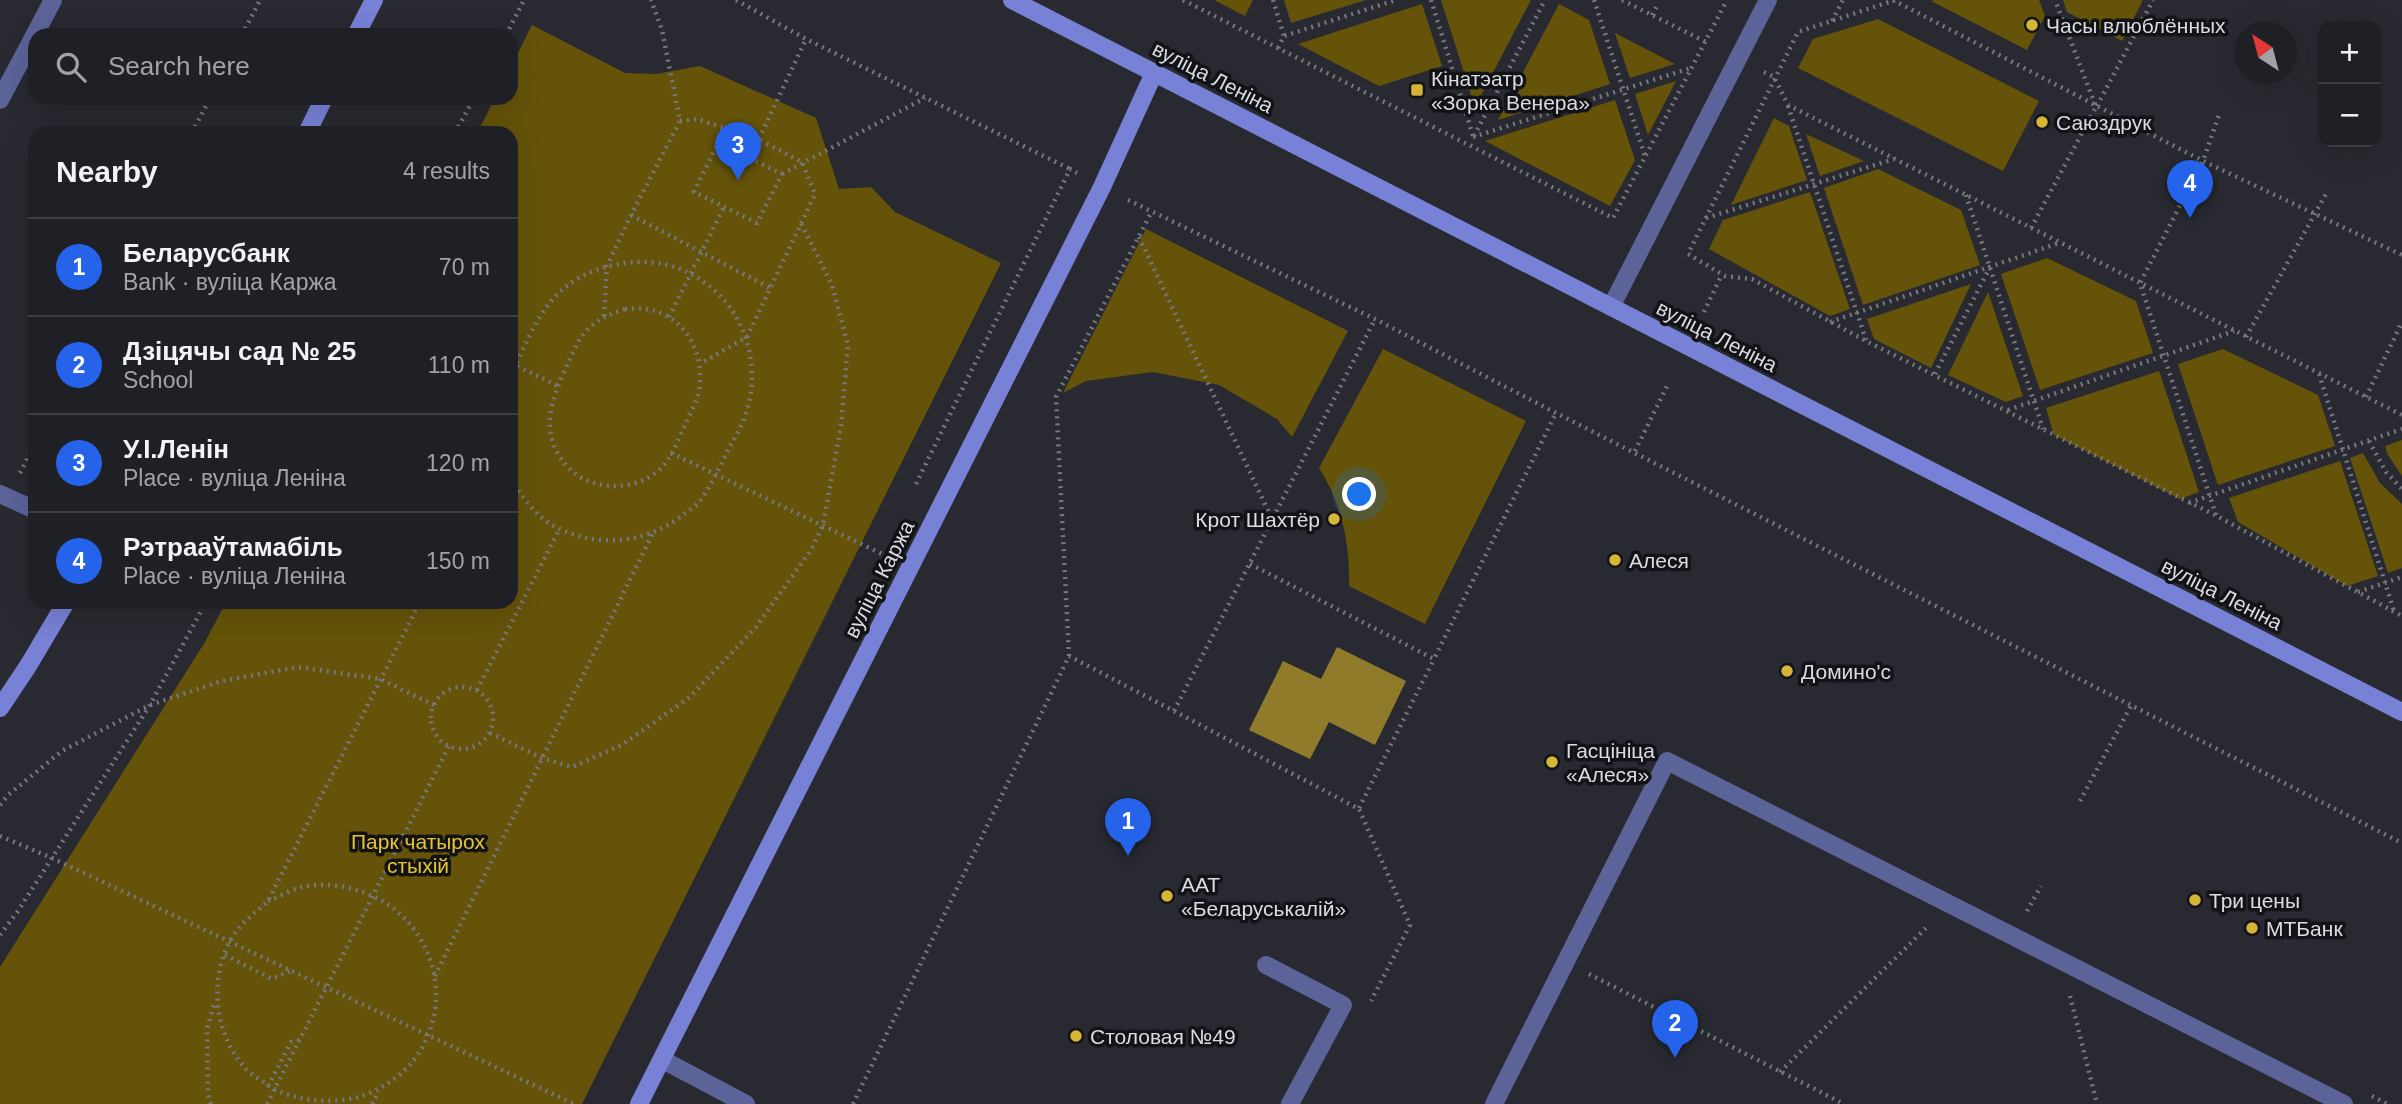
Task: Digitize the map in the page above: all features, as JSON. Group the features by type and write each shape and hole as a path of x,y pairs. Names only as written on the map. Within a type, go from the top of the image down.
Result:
{"main road":[{"path":"360,28 374,0"},
{"name":"вуліца Леніна","path":"1012,0 2402,712"},
{"name":"вуліца Каржа","path":"639,1104 1102,187 1154,73"},
{"path":"310,126 321,105"},
{"path":"0,708 62,609"}],"lane":[{"path":"38,28 53,0"},
{"path":"1611,307 1768,0"},
{"path":"0,100 28,47"},
{"path":"0,494 28,507"},
{"path":"1494,1104 1667,761 2344,1104"},
{"path":"1266,965 1343,1005 1290,1104"},
{"path":"663,1060 746,1104"}],"path":[{"path":"246,28 260,0"},
{"path":"510,28 524,0"},
{"path":"604,316 607,266 680,121 662,30 651,0"},
{"path":"736,0 806,39 1102,187 1375,319 2402,843"},
{"path":"1183,0 1613,218 1727,0"},
{"path":"1273,0 1284,36 1278,48"},
{"path":"1284,36 1396,0"},
{"path":"1430,0 1473,137"},
{"path":"1469,145 1545,0"},
{"path":"1594,0 1645,157"},
{"path":"1622,0 1713,46"},
{"path":"1831,22 1843,0"},
{"path":"2402,255 2203,161 1894,0 1798,32 1688,254 1722,274 1752,279 1866,341 2217,516 2402,616"},
{"path":"2055,0 2096,107"},
{"path":"2031,228 2153,0"},
{"path":"1651,15 1657,6"},
{"path":"750,158 806,39"},
{"path":"1473,137 1691,68"},
{"path":"1760,70 1774,77 1788,105 1866,341"},
{"path":"782,174 718,143 694,192 757,223 782,174 925,98"},
{"path":"196,126 206,105"},
{"path":"459,126 470,105"},
{"path":"1788,105 2402,415"},
{"path":"2217,516 2140,283 2203,161 2220,112"},
{"path":"680,121 697,119 758,139 802,162 815,194 747,337 700,364"},
{"path":"1705,219 1895,158"},
{"path":"1019,273 1070,169"},
{"path":"1966,194 2043,429"},
{"path":"2246,337 2326,194"},
{"path":"669,317 724,207"},
{"path":"853,1104 1069,656 1056,397 1152,211"},
{"path":"631,215 770,288"},
{"path":"490,733 542,758 572,767 622,745 690,697 755,627 811,550 823,524 841,426 848,345 832,285 801,223"},
{"path":"1138,236 1272,519"},
{"path":"1830,322 2060,243"},
{"path":"518,356 552,299 583,275 621,262 660,262 697,276 727,302 747,337 753,376 746,415 716,474 699,502 668,527 630,540 591,540 554,526 528,505 518,490"},
{"path":"1935,374 1990,267"},
{"path":"1704,312 1722,274"},
{"path":"625,309 648,309 669,317 686,332 697,351 700,364 698,396 666,462 649,477 628,486 606,487 584,480 568,468 556,452 550,433 549,413 575,347 586,330 604,316 625,309"},
{"path":"1174,711 1375,319"},
{"path":"2366,397 2402,323"},
{"path":"2007,411 2234,331"},
{"path":"518,366 558,386"},
{"path":"2318,373 2394,611"},
{"path":"1634,451 1669,382"},
{"path":"1359,809 1556,413"},
{"path":"2189,503 2402,429"},
{"path":"2369,441 2386,472 2402,489"},
{"path":"671,453 882,554"},
{"path":"477,690 560,528"},
{"path":"435,976 653,532"},
{"path":"1250,564 1434,659"},
{"path":"2357,592 2402,577"},
{"path":"0,935 150,705 202,609"},
{"path":"268,901 303,887 341,885 373,895 405,917 425,945 435,976 435,1012 428,1035 424,1045 400,1075 379,1090 342,1103 308,1102 274,1091 245,1069 225,1036 216,999 222,961 231,943 240,927 268,901 415,609"},
{"path":"1069,656 1359,809 1410,925"},
{"path":"0,805 8,795 62,751 150,705 222,681 298,667 380,679 434,705"},
{"path":"458,686 477,690 492,706 494,717 490,733 481,744 471,749 449,747 435,733 431,724 434,705 440,695 458,686"},
{"path":"2080,801 2132,704"},
{"path":"267,1104 449,747"},
{"path":"0,836 574,1104"},
{"path":"1780,1072 1950,904"},
{"path":"225,955 272,979 290,971"},
{"path":"2061,961 2097,1104"},
{"path":"1565,963 1844,1104"},
{"path":"211,1104 208,1094 207,1029 217,993"},
{"path":"268,1086 291,1042 300,1040"},
{"path":"372,1104 379,1090"}],"green space":[{"path":"1214,0 1253,0 1245,16"},
{"path":"1284,0 1366,0 1291,23"},
{"path":"1441,0 1531,0 1475,107"},
{"path":"2039,0 2045,16 2027,50 1931,1"},
{"path":"2063,0 2143,0 2122,41 2067,12"},
{"path":"1422,4 1442,66 1379,86 1298,44"},
{"path":"1559,4 1589,20 1610,84 1498,120"},
{"path":"1878,19 2039,101 2003,171 1798,68 1813,39"},
{"name":"Парк чатырох стыхій","path":"532,25 625,73 656,74 700,66 816,118 839,189 871,187 895,212 1001,263 582,1104 0,1104 0,967 205,642 222,609 518,609 518,126 481,126 491,105 518,105 518,53"},
{"path":"1615,33 1675,64 1630,78"},
{"path":"1676,81 1648,135 1635,94"},
{"path":"1615,100 1635,160 1610,206 1485,141"},
{"path":"1774,118 1789,126 1807,180 1731,205"},
{"path":"1806,134 1864,161 1820,176"},
{"path":"1878,169 1961,210 1980,265 1863,305 1824,188"},
{"path":"1810,192 1850,309 1830,316 1709,249 1723,220"},
{"path":"1146,229 1348,331 1292,437 1277,419 1219,385 1153,372 1086,381 1063,393"},
{"path":"2047,258 2136,301 2153,353 2040,390 2001,274"},
{"path":"1971,284 1931,368 1874,339 1867,319"},
{"path":"1988,292 2023,396 2006,402 1948,375"},
{"path":"1383,349 1526,421 1425,624 1349,586 1343,525 1334,496 1319,468"},
{"path":"2223,349 2318,395 2335,446 2218,485 2178,364"},
{"path":"2159,371 2199,492 2180,499 2054,435 2046,408"},
{"path":"2402,440 2402,476 2385,446"},
{"path":"2363,453 2380,483 2402,504 2402,568 2388,573 2350,458"},
{"path":"2340,461 2378,576 2347,586 2238,522 2229,498"}],"shaded area":[{"path":"1337,647 1406,681 1375,745 1329,722 1310,759 1249,730 1283,661 1321,679"}],"place":[{"name":"Часы влюблённых","path":"2032,25"},
{"name":"Кінатэатр «Зорка Венера»","path":"1417,90"},
{"name":"Саюздрук","path":"2042,122"},
{"name":"У.І.Ленін","path":"738,180"},
{"name":"Рэтрааўтамабіль","path":"2190,218"},
{"name":"Крот Шахтёр","path":"1334,519"},
{"name":"Алеся","path":"1615,560"},
{"name":"Домино'c","path":"1787,671"},
{"name":"Гасцініца «Алеся»","path":"1552,762"},
{"name":"Беларусбанк","path":"1128,856"},
{"name":"ААТ «Беларуськалій»","path":"1167,896"},
{"name":"Три цены","path":"2195,900"},
{"name":"МТБанк","path":"2252,928"},
{"name":"Столовая №49","path":"1076,1036"},
{"name":"Дзіцячы сад № 25","path":"1675,1058"}]}
